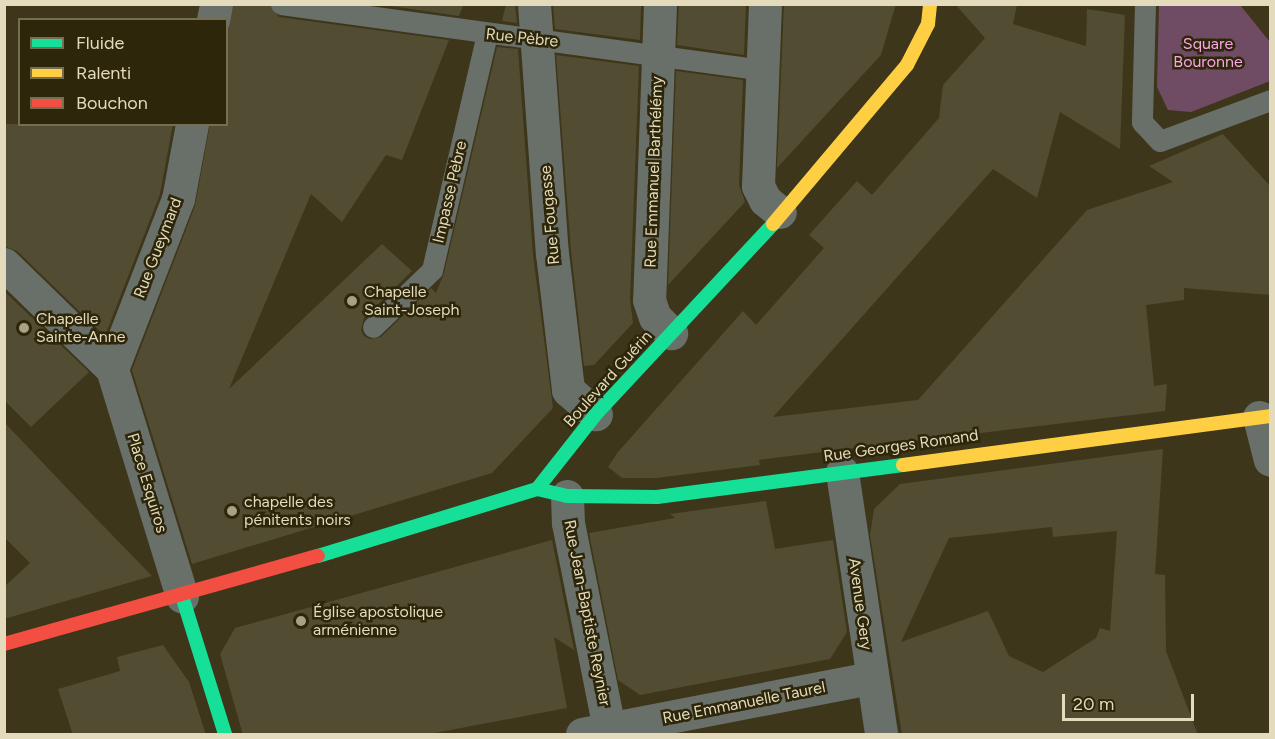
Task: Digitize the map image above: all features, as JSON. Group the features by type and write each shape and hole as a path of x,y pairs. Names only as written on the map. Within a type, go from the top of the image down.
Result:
{"street":[{"name":"Rue Fougasse","path":"534,4 552,253 568,390 596,414"},
{"name":"Rue Emmanuel Barthélémy","path":"660,4 649,300 655,317 671,333"},
{"path":"765,4 758,186 765,200 780,212"},
{"name":"Boulevard Guérin","path":"552,493 596,414 756,244 780,212 907,65 928,24 930,4"},
{"name":"Rue Gueymard","path":"112,369 178,199 192,126"},
{"path":"4,264 112,369"},
{"name":"Place Esquiros","path":"112,369 182,596"},
{"path":"1265,416 1270,460"},
{"name":"Rue Georges Romand","path":"552,493 657,497 1265,416"},
{"name":"Avenue Gery","path":"842,472 870,678 881,735"},
{"path":"4,644 552,493"},
{"name":"Rue Jean-Baptiste Reynier","path":"552,493 568,523 596,732"},
{"path":"182,596 225,735"},
{"name":"Rue Emmanuelle Taurel","path":"596,732 870,678"}],"lane":[{"name":"Rue Pèbre","path":"281,4 762,70"},
{"path":"1145,4 1142,122 1160,141 1270,100"},
{"name":"Impasse Pèbre","path":"373,327 432,270 487,34"}],"green space":[{"name":"Square Bouronne","path":"1159,5 1240,5 1270,42 1270,81 1191,112 1168,110 1157,87"}],"building":[{"path":"234,4 269,4 279,17 449,40 402,160 386,155 342,222 311,194 229,389 382,244 412,271 364,318 361,330 364,336 370,339 381,337 431,288 436,293 444,273 497,47 518,49 533,255 553,408 492,473 192,564 132,370 195,206 210,126 228,126 228,26"},
{"path":"378,4 464,4 459,16"},
{"path":"506,4 515,4 517,23 502,21"},
{"path":"553,4 641,4 640,40 555,29"},
{"path":"679,4 746,4 744,55 677,45"},
{"path":"784,4 896,4 881,55 777,168"},
{"path":"955,4 1017,4 1013,24 1086,46 1087,9 1125,15 1120,149 1060,112 1037,198 993,169 773,417 918,400 1087,210 1173,182 1149,166 1223,134 1270,186 1270,295 1184,288 1184,300 1146,305 1154,386 1167,384 1165,411 759,460 760,465 656,478 622,478 608,467 618,452 743,311 756,325 824,248 809,235 857,181 872,195 939,118 943,85 985,38"},
{"path":"556,55 639,66 630,299 633,323 594,365 584,366 571,251"},
{"path":"676,71 743,80 739,185 745,202 668,285"},
{"path":"4,124 18,124 18,126 173,126 160,194 105,336 17,251 4,246"},
{"name":"Chapelle Sainte-Anne","path":"4,291 89,372 31,427 4,400"},
{"path":"4,422 152,576 4,619 4,587 30,563 4,537"},
{"path":"1163,449 1155,574 1165,575 1166,651 1198,735 902,735 870,535 874,509 900,484","holes":["1052,527 1053,537 1117,531 1110,631 1100,628 1096,638 1043,672 1009,656 988,611 901,642 949,538"]},
{"path":"766,501 775,549 833,540 847,632 830,659 640,695 618,680 589,533 675,518 670,514"},
{"path":"552,540 574,650 554,637 567,708 424,735 243,735 220,654 235,628"},
{"path":"163,645 189,682 206,735 73,735 58,689 120,671 117,657"}],"traffic: fast":[{"path":"318,556 537,489 596,414 773,224"},
{"path":"537,489 567,496 657,497 903,465"},
{"path":"182,596 225,734"}],"traffic: slow":[{"path":"773,224 907,65 928,24 930,4"},
{"path":"903,465 1270,416"}],"traffic: jam":[{"path":"4,644 318,556"}],"place":[{"name":"Chapelle Saint-Joseph","path":"352,301"},
{"name":"Chapelle Sainte-Anne","path":"24,328"},
{"name":"chapelle des pénitents noirs","path":"232,511"},
{"name":"Église apostolique arménienne","path":"301,621"}]}
